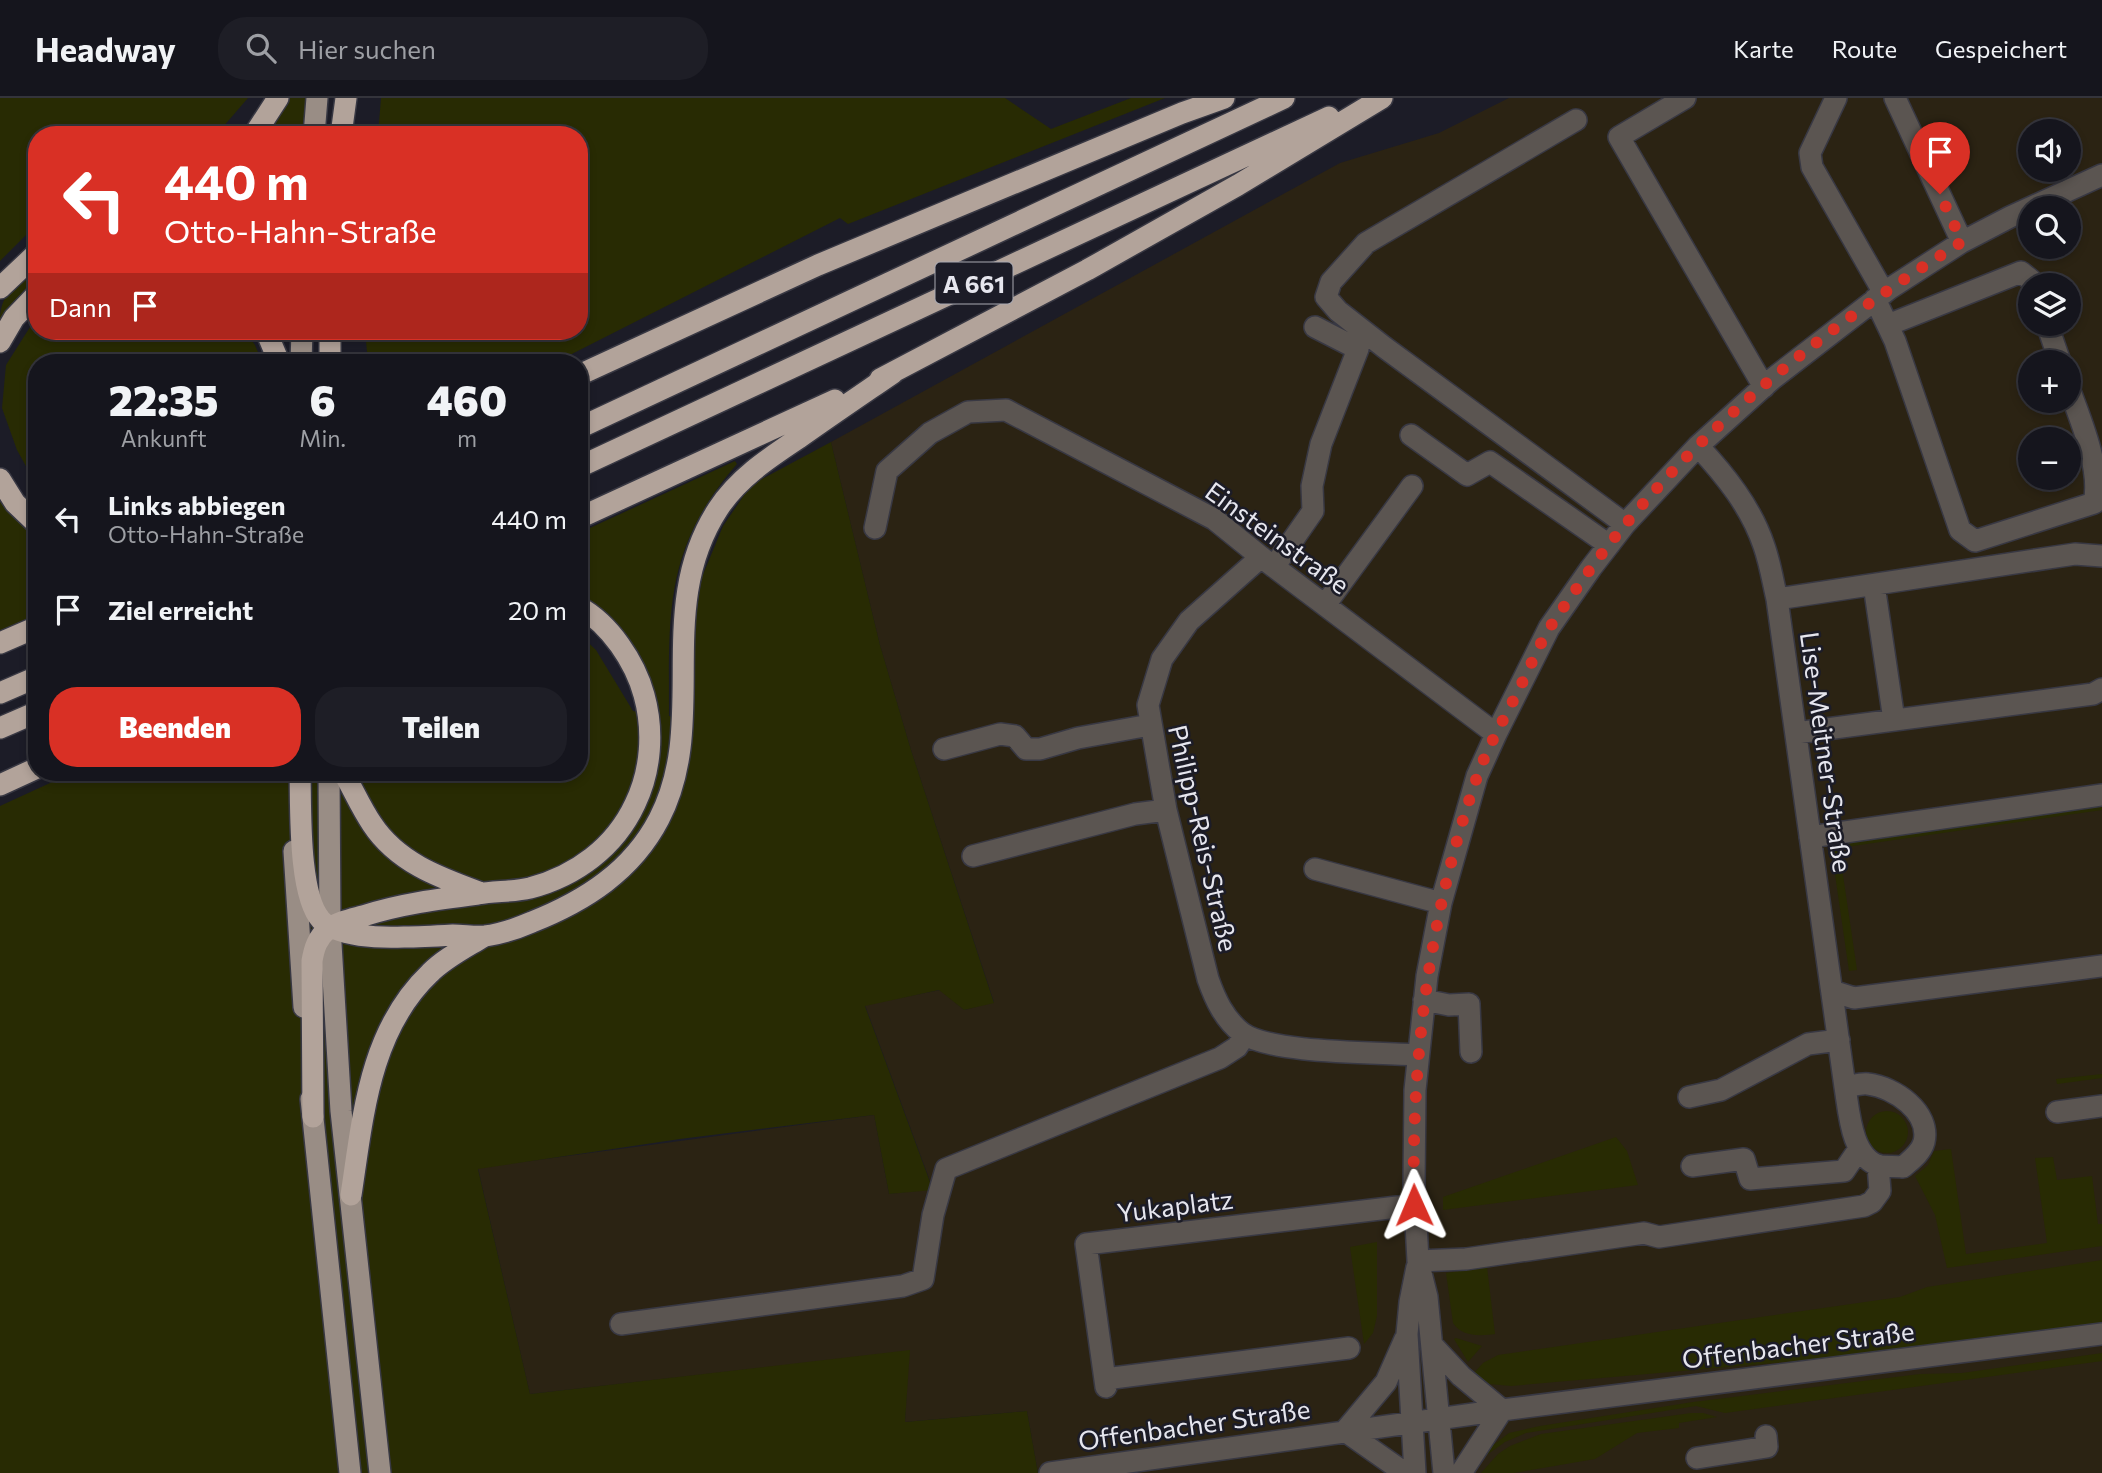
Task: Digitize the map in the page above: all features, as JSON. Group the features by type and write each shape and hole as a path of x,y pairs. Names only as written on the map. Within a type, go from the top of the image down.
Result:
{"highway":[{"path":"260,126 278,98"},
{"path":"343,126 348,98"},
{"path":"588,371 818,265 1182,113 1224,98"},
{"name":"A 661","path":"588,424 1284,98"},
{"name":"A 661","path":"588,463 1368,98"},
{"path":"588,514 893,373 1087,270 1238,185 1382,98"},
{"path":"0,288 28,262"},
{"path":"0,342 13,318 28,303"},
{"path":"300,781 307,887 315,912 330,927 363,936 392,938 485,936 522,926 578,901 609,881 642,847 666,806 677,769 682,730 685,605 692,570 708,526 727,496 749,474 893,373"},
{"path":"0,479 15,503 28,515"},
{"path":"313,1117 312,961 319,938 330,927 386,909 531,887 577,868 598,854 615,838 628,819 639,797 650,750 648,709 641,684 620,646 604,626 588,614"},
{"path":"0,643 28,631"},
{"path":"0,694 28,681"},
{"path":"0,728 28,716"},
{"path":"0,785 28,772"},
{"path":"348,781 372,825 409,862 432,875 481,893"},
{"path":"351,1195 366,1095 374,1065 395,1018 431,971 485,936"}],"main road":[{"path":"315,126 317,98"},
{"path":"348,98 348,126"},
{"path":"298,781 294,861 313,1117 350,1473"},
{"path":"329,781 330,927 341,1111 380,1473"}],"street":[{"path":"1685,98 1619,137 1764,387"},
{"path":"1836,98 1810,153 1812,167 1880,296 1960,530 1975,541 2094,503 2100,490 2097,468 2078,413"},
{"path":"1895,98 1962,242"},
{"path":"1576,120 1366,243 1331,282 1326,297 1338,312 1384,347 1625,524"},
{"path":"1444,1473 1433,1346 1419,1261 1414,1205 1414,1120 1424,1000 1441,903 1477,776 1549,628 1625,524 1698,446 1828,334 1962,242 2102,175"},
{"path":"1888,325 2018,273"},
{"name":"Philipp-Reis-Straße","path":"1245,1035 1224,1013 1215,999 1208,979 1166,810 1147,705 1162,659 1189,621 1267,562 1313,510 1312,486 1321,443 1358,349 1315,327"},
{"name":"Einsteinstraße","path":"875,528 887,471 930,433 968,412 1006,410 1214,519 1496,734"},
{"path":"1411,435 1468,475 1490,462 1609,545"},
{"name":"Lise-Meitner-Straße","path":"1698,446 1729,480 1749,513 1764,545 1777,599 1845,1087 1851,1125 1859,1149"},
{"path":"1325,605 1412,486"},
{"path":"1777,599 2075,554 2102,556"},
{"path":"1874,585 1894,720"},
{"path":"1796,733 2093,694 2102,689"},
{"path":"944,749 1000,734 1015,737 1026,749 1040,750 1078,738 1150,725"},
{"path":"1811,837 2102,795"},
{"path":"974,856 1135,814 1166,810"},
{"path":"1315,869 1441,903"},
{"path":"1832,991 1854,998 2102,966"},
{"path":"1424,1000 1449,1005 1469,1004 1471,1052"},
{"path":"621,1324 903,1286 923,1279 933,1214 946,1169 1220,1058 1237,1047 1245,1035 1285,1047 1418,1055"},
{"path":"1689,1097 1721,1090 1808,1044 1839,1040"},
{"path":"1692,1166 1744,1159 1750,1180 1844,1171 1859,1149 1878,1166 1903,1167 1916,1156 1924,1141 1922,1121 1912,1106 1890,1091 1867,1084 1845,1087"},
{"path":"2057,1112 2102,1106"},
{"path":"1419,1261 1466,1259 1644,1233 1659,1237 1864,1206 1872,1202 1880,1191 1878,1166"},
{"name":"Yukaplatz","path":"1349,1348 1105,1383 1086,1244 1414,1205"},
{"path":"1415,1473 1407,1334 1410,1302 1419,1261"},
{"name":"Offenbacher Straße","path":"1345,1432 1386,1382 1407,1334"},
{"name":"Offenbacher Straße","path":"1050,1473 1502,1410 2102,1334"},
{"path":"1433,1346 1461,1376 1502,1410 1461,1473"},
{"path":"1345,1432 1405,1473"},
{"path":"1697,1458 1767,1447 1766,1436"}],"shaded area":[{"path":"1509,98 2102,98 2102,1473 1038,1473 1027,1411 905,1422 909,1351 530,1394 478,1168 874,1115 889,1194 933,1189 865,1005 940,990 964,1010 994,1002 911,750 880,645 831,442 1340,163 1439,133"}],"green space":[{"path":"0,98 248,98 224,126 28,126 28,233 0,261"},
{"path":"289,98 306,98 303,126 269,126"},
{"path":"381,98 1005,98 1051,129 1131,98 1165,98 848,224 840,218 572,354 367,354 366,340 588,340 588,126 379,126"},
{"path":"28,273 28,289 6,310 0,320 3,302"},
{"path":"28,330 28,340 251,340 259,354 28,354 28,470 17,450 2,408 6,365"},
{"path":"831,442 880,645 911,750 994,1003 964,1010 939,990 865,1006 933,1190 889,1194 874,1115 680,1139 478,1169 530,1394 910,1350 905,1422 1027,1411 1038,1473 0,1473 0,806 54,781 588,781 588,642 596,650 633,711 654,715 588,613 588,529 735,461 737,464 713,495 696,524 683,553 676,583 669,645 669,716 688,719 691,646 702,577 723,526 751,485"},
{"path":"0,499 28,529 28,621 0,633"},
{"path":"2102,801 2102,810 1839,848 1857,970 1849,971 1830,840"},
{"path":"2102,1074 2102,1078 2057,1084 2056,1079"},
{"path":"1887,1111 1902,1117 1908,1132 1902,1147 1887,1153 1872,1147 1866,1132 1872,1117"},
{"path":"1616,1137 1627,1151 1638,1185 1443,1210 1443,1197"},
{"path":"1951,1149 1966,1254 2047,1243 2035,1158 2053,1157 2057,1180 2092,1176 2098,1224 2102,1224 2102,1246 1947,1268 1935,1215 1915,1176 1928,1165 1934,1151"},
{"path":"1377,1242 1377,1316 1373,1333 1364,1344 1350,1247"},
{"path":"2102,1260 2102,1324 1853,1356 1511,1386 1489,1384 1473,1374 1483,1363 1498,1355 1900,1297 1927,1287"},
{"path":"1487,1267 1495,1334 1466,1333 1453,1323 1446,1273"},
{"path":"1454,1339 1482,1346 1468,1362"},
{"path":"2102,1353 2102,1361 1725,1413 1696,1406 1526,1433 1505,1442 1481,1459 1488,1449 1509,1433 1540,1426 1693,1402 1920,1374 1962,1373"},
{"path":"1691,1413 1717,1417 1679,1423 1679,1428 1637,1433 1595,1459 1514,1473 1481,1473 1498,1454 1510,1446 1541,1434"}],"route":[{"path":"1414,1205 1415,1090 1427,975 1441,903 1477,776 1549,628 1625,524 1698,446 1771,380 1828,334 1889,289 1962,242 1940,194"}]}
